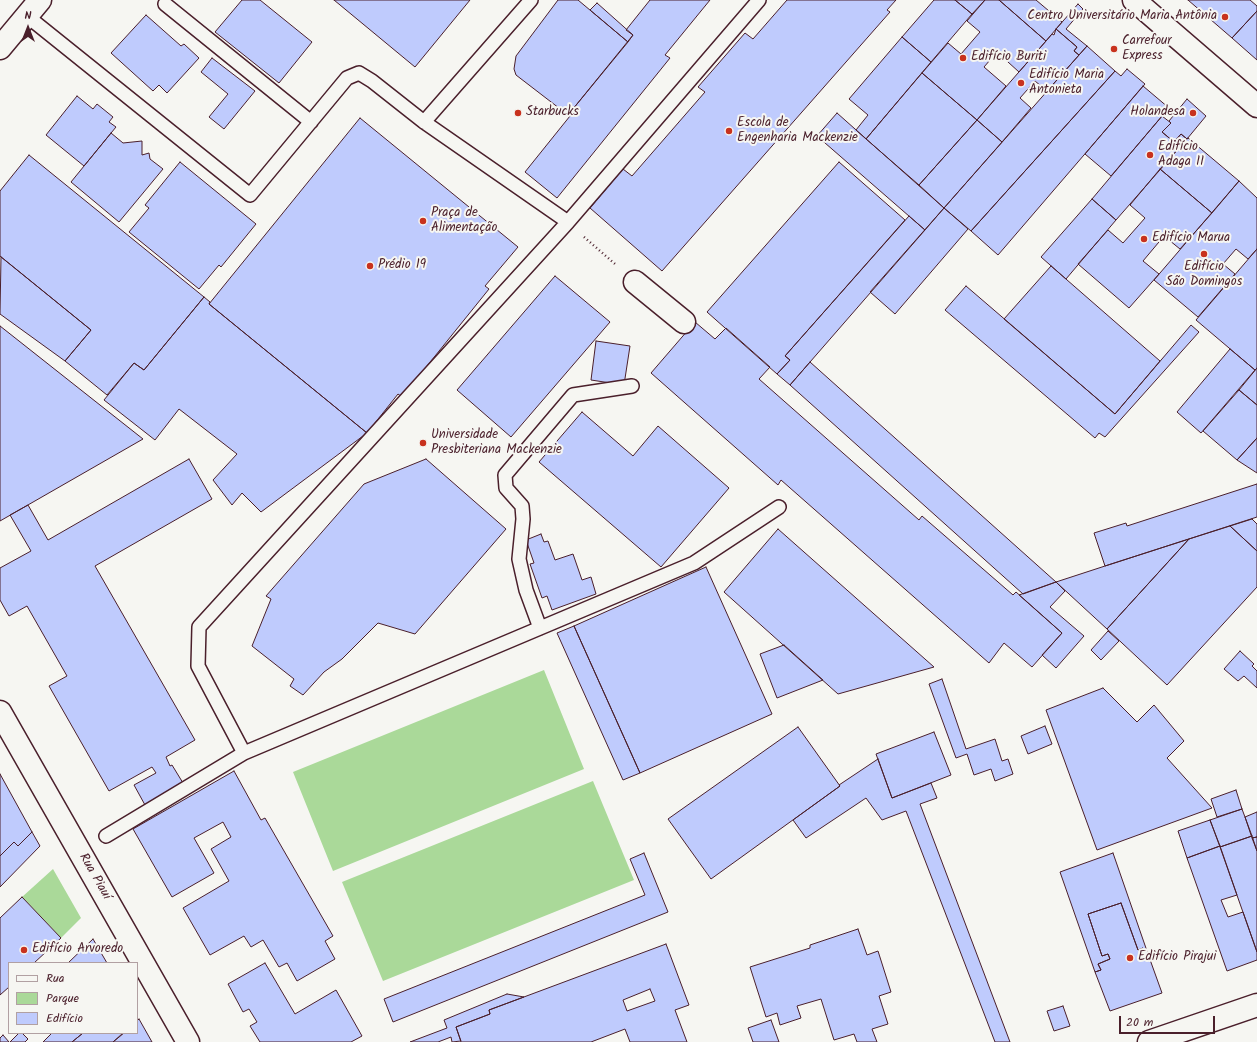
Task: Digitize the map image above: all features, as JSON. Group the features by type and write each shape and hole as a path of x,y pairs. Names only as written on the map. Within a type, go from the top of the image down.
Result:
{"street":[{"path":"1134,0 1257,106"},
{"path":"0,48 33,8"},
{"path":"635,282 684,322"},
{"name":"Rua Piauí","path":"0,712 188,1042"},
{"path":"1149,1042 1257,1005"}],"lane":[{"path":"424,122 531,0"},
{"path":"244,753 198,666 199,627 568,222 759,0"},
{"path":"165,4 311,122"},
{"path":"33,8 250,195 346,78 359,73 372,81 424,122 568,222"},
{"path":"540,628 526,590 519,559 523,519 522,506 506,488 504,475 572,395 632,386"},
{"path":"106,836 244,753 694,562 779,507"}],"path":[{"path":"568,222 635,282"}],"green space":[{"path":"544,670 584,769 333,871 293,772"},
{"path":"593,781 634,880 383,981 342,882"},
{"path":"53,869 81,918 61,938 22,897"}],"building":[{"path":"242,0 260,0 312,42 279,83 215,32"},
{"path":"334,0 470,0 415,67"},
{"path":"558,0 578,0 628,42 568,115 516,75 514,69 516,56"},
{"path":"650,0 710,0 665,55 670,58 557,198 525,172 570,116 568,115 633,35 626,30"},
{"name":"Escola de Engenharia Mackenzie","path":"787,0 896,0 887,10 890,12 662,271 590,208 623,169 632,176 705,92 698,87 745,33 753,39"},
{"path":"934,0 955,0 972,14 931,62 902,37"},
{"path":"955,0 985,0 972,14"},
{"name":"Edifício Buriti","path":"985,0 999,0 1046,41 1019,72 997,52 984,67 1006,86 977,120 922,73 948,43 961,54 980,32 967,21"},
{"path":"999,0 1036,0 1062,22 1046,41"},
{"name":"Centro Universitário Maria Antônia","path":"1188,0 1250,0 1257,6 1257,11 1232,38"},
{"path":"597,3 633,35 628,42 590,10"},
{"path":"1078,4 1083,9 1066,29 1087,46 1079,55 1074,51 1077,47 1056,29"},
{"path":"1257,11 1257,60 1232,38"},
{"path":"146,15 181,46 184,44 199,58 167,93 159,85 153,91 111,53"},
{"name":"Edifício Maria Antonieta","path":"1056,29 1077,47 1074,51 1079,55 1047,91 1035,81 1020,98 1031,108 1002,142 977,120 1052,34 1054,35"},
{"path":"902,37 931,62 866,139 856,130 868,115 849,99"},
{"path":"1087,46 1115,71 971,231 944,208"},
{"path":"212,58 255,91 224,129 209,117 228,94 201,72"},
{"path":"1127,69 1145,84 998,255 971,231 1115,71 1121,76"},
{"path":"922,73 977,120 919,185 866,139"},
{"path":"1143,86 1169,108 1111,176 1085,154"},
{"path":"77,96 93,109 97,104 113,117 109,122 116,127 84,166 46,135"},
{"path":"1187,99 1206,116 1187,139 1181,134 1174,142 1162,132 1171,123 1169,121"},
{"path":"837,113 944,208 925,230 817,136"},
{"name":"Edifício Adaga II","path":"1162,116 1171,123 1162,132 1174,142 1181,134 1187,139 1116,220 1092,199"},
{"name":"Prédio 19","path":"360,118 518,247 485,286 489,289 402,397 398,394 367,433 209,304"},
{"path":"977,120 1002,142 944,208 919,185"},
{"path":"111,133 123,143 142,141 142,155 149,153 150,159 163,169 119,222 71,182"},
{"path":"1188,138 1239,181 1212,213 1160,169"},
{"path":"29,155 204,297 144,370 134,363 107,395 65,361 91,330 0,256 0,191"},
{"path":"180,162 256,224 221,267 219,265 199,289 129,232 149,208 145,205"},
{"path":"839,162 905,220 785,356 790,360 777,374 707,312"},
{"name":"Edifício Marua","path":"1160,169 1212,213 1180,249 1164,236 1143,261 1159,274 1129,308 1078,264 1108,230 1123,243 1145,218 1130,205"},
{"name":"Edifício São Domingos","path":"1239,181 1257,198 1257,249 1248,259 1236,249 1223,264 1235,274 1198,317 1154,280"},
{"path":"1092,199 1116,220 1066,279 1041,257"},
{"path":"944,208 968,229 895,314 870,292"},
{"path":"909,216 925,230 790,385 777,374 790,360 785,356"},
{"path":"1257,249 1257,368 1255,370 1196,320"},
{"path":"1,257 91,330 65,361 0,314"},
{"path":"1051,266 1160,361 1115,414 1004,319"},
{"path":"555,276 610,322 511,437 457,390"},
{"path":"966,286 1115,414 1191,325 1199,332 1105,437 1099,433 1095,438 945,310"},
{"path":"204,297 210,302 209,304 367,433 261,512 242,493 232,505 213,480 237,454 179,409 155,440 104,400 134,363 144,370"},
{"path":"695,322 715,339 726,328 770,367 759,379 919,520 922,516 1013,595 1016,592 1062,633 1032,667 1004,643 989,663 781,480 778,485 651,373"},
{"path":"0,326 143,439 0,521"},
{"path":"596,341 630,346 624,385 591,380"},
{"path":"1230,349 1255,370 1201,433 1177,412"},
{"path":"810,362 1056,582 1023,594 790,385"},
{"path":"1257,368 1257,405 1239,390"},
{"path":"1239,390 1257,405 1257,438 1237,460 1203,431"},
{"path":"582,412 633,456 658,426 729,488 661,567 539,462"},
{"path":"1257,438 1257,473 1237,460"},
{"path":"189,459 212,499 95,566 195,740 166,757 170,766 172,765 183,783 145,805 134,785 156,773 152,767 109,791 49,686 67,676 27,606 9,616 0,600 0,568 31,551 10,515 28,505 48,540"},
{"path":"426,459 506,529 415,634 378,623 342,659 324,672 303,695 290,686 294,679 252,646 271,599 266,596 364,484"},
{"path":"1257,484 1257,517 1105,566 1094,533 1126,523 1127,526"},
{"path":"1252,519 1257,524 1257,551 1230,526"},
{"path":"1230,526 1257,551 1257,587 1167,685 1107,629 1189,539"},
{"path":"778,529 934,667 838,694 724,592"},
{"path":"541,534 544,542 548,541 555,560 573,554 582,580 591,577 596,594 552,610 547,596 542,598 530,564 534,563 526,540"},
{"path":"1189,539 1107,629 1056,582 1105,566"},
{"path":"706,567 772,714 640,773 574,626"},
{"path":"1056,582 1065,591 1050,607 1084,636 1056,668 1042,655 1062,633 1019,595"},
{"path":"574,626 640,773 623,780 557,633"},
{"path":"1108,631 1119,641 1101,660 1091,650"},
{"path":"784,645 823,680 777,698 760,654"},
{"path":"1240,651 1254,664 1252,666 1257,671 1257,688 1244,676 1238,681 1224,669"},
{"path":"942,679 966,749 995,739 1002,761 1008,759 1013,774 995,781 991,769 974,775 967,754 956,758 929,684"},
{"path":"1103,688 1137,722 1154,705 1184,741 1167,758 1212,808 1097,850 1046,710"},
{"path":"1045,726 1052,744 1028,754 1021,736"},
{"path":"798,727 840,786 711,879 668,819"},
{"path":"934,732 951,775 892,798 876,754"},
{"path":"878,759 892,798 931,783 937,798 920,804 1010,1042 995,1042 906,811 882,820 866,798 806,838 793,820 840,786 839,785"},
{"path":"234,771 261,820 265,818 333,936 325,941 335,959 297,981 287,963 279,967 263,940 251,947 244,936 210,955 183,908 229,881 211,849 231,837 223,822 194,838 214,873 172,897 133,829"},
{"path":"0,774 32,832 18,846 14,842 0,856"},
{"path":"1236,790 1242,809 1217,817 1211,799"},
{"path":"1242,809 1252,836 1220,847 1210,820"},
{"path":"1257,812 1257,837 1252,838 1245,817"},
{"path":"1210,820 1220,846 1187,858 1178,831"},
{"path":"32,832 40,846 0,887 0,856 14,842 18,846"},
{"path":"1252,836 1257,851 1257,952 1220,847"},
{"path":"1257,837 1257,851 1252,838"},
{"path":"1220,846 1237,895 1221,900 1228,917 1243,912 1257,952 1257,960 1227,971 1187,858"},
{"path":"644,853 668,912 393,1022 384,999 645,895 630,859"},
{"path":"1113,853 1148,954 1145,955 1143,948 1138,950 1121,903 1088,914 1102,956 1108,954 1110,959 1098,964 1101,970 1095,972 1060,872"},
{"name":"Edifício Arvoredo","path":"22,897 61,938 35,962 8,962 8,988 0,995 0,918"},
{"name":"Edifício Pirajui","path":"1121,903 1138,950 1143,948 1145,955 1148,954 1162,993 1110,1011 1095,972 1101,970 1098,964 1110,959 1108,954 1102,956 1088,914"},
{"path":"858,929 867,955 878,951 891,992 879,996 888,1024 872,1029 877,1042 857,1042 854,1034 834,1040 821,999 797,1006 801,1018 780,1025 777,1013 766,1017 750,967 810,948 810,945"},
{"path":"93,939 106,962 69,962"},
{"path":"666,944 689,1005 675,1010 687,1042 630,1042 625,1029 591,1042 461,1042 456,1027 490,1014 489,1010","holes":["650,989 655,1001 627,1011 623,1000"]},
{"path":"265,963 295,1014 336,990 362,1036 351,1042 260,1042 250,1026 257,1022 249,1009 243,1012 228,984"},
{"path":"507,994 524,997 489,1010 490,1014 456,1027 461,1041 452,1042 451,1037 438,1042 410,1042 447,1028 444,1020"},
{"path":"1063,1006 1070,1026 1054,1031 1047,1011"},
{"path":"139,1019 152,1042 113,1042 123,1034 138,1034"},
{"path":"771,1020 779,1042 753,1042 748,1028"},
{"path":"18,1034 23,1034 28,1039 25,1042 10,1042"},
{"path":"51,1034 82,1034 72,1042 43,1042"},
{"path":"82,1034 122,1034 113,1042 72,1042"},
{"path":"3,1035 9,1042 0,1042 0,1038"}],"place":[{"name":"Centro Universitário Maria Antônia","path":"1225,17"},
{"name":"Carrefour Express","path":"1114,49"},
{"name":"Edifício Buriti","path":"963,58"},
{"name":"Edifício Maria Antonieta","path":"1021,83"},
{"name":"Starbucks","path":"518,113"},
{"name":"Holandesa","path":"1193,113"},
{"name":"Escola de Engenharia Mackenzie","path":"729,131"},
{"name":"Edifício Adaga II","path":"1150,155"},
{"name":"Praça de Alimentação","path":"423,221"},
{"name":"Edifício Marua","path":"1144,239"},
{"name":"Edifício São Domingos","path":"1204,254"},
{"name":"Prédio 19","path":"370,266"},
{"name":"Universidade Presbiteriana Mackenzie","path":"423,443"},
{"name":"Edifício Arvoredo","path":"24,950"},
{"name":"Edifício Pirajui","path":"1130,958"}]}
